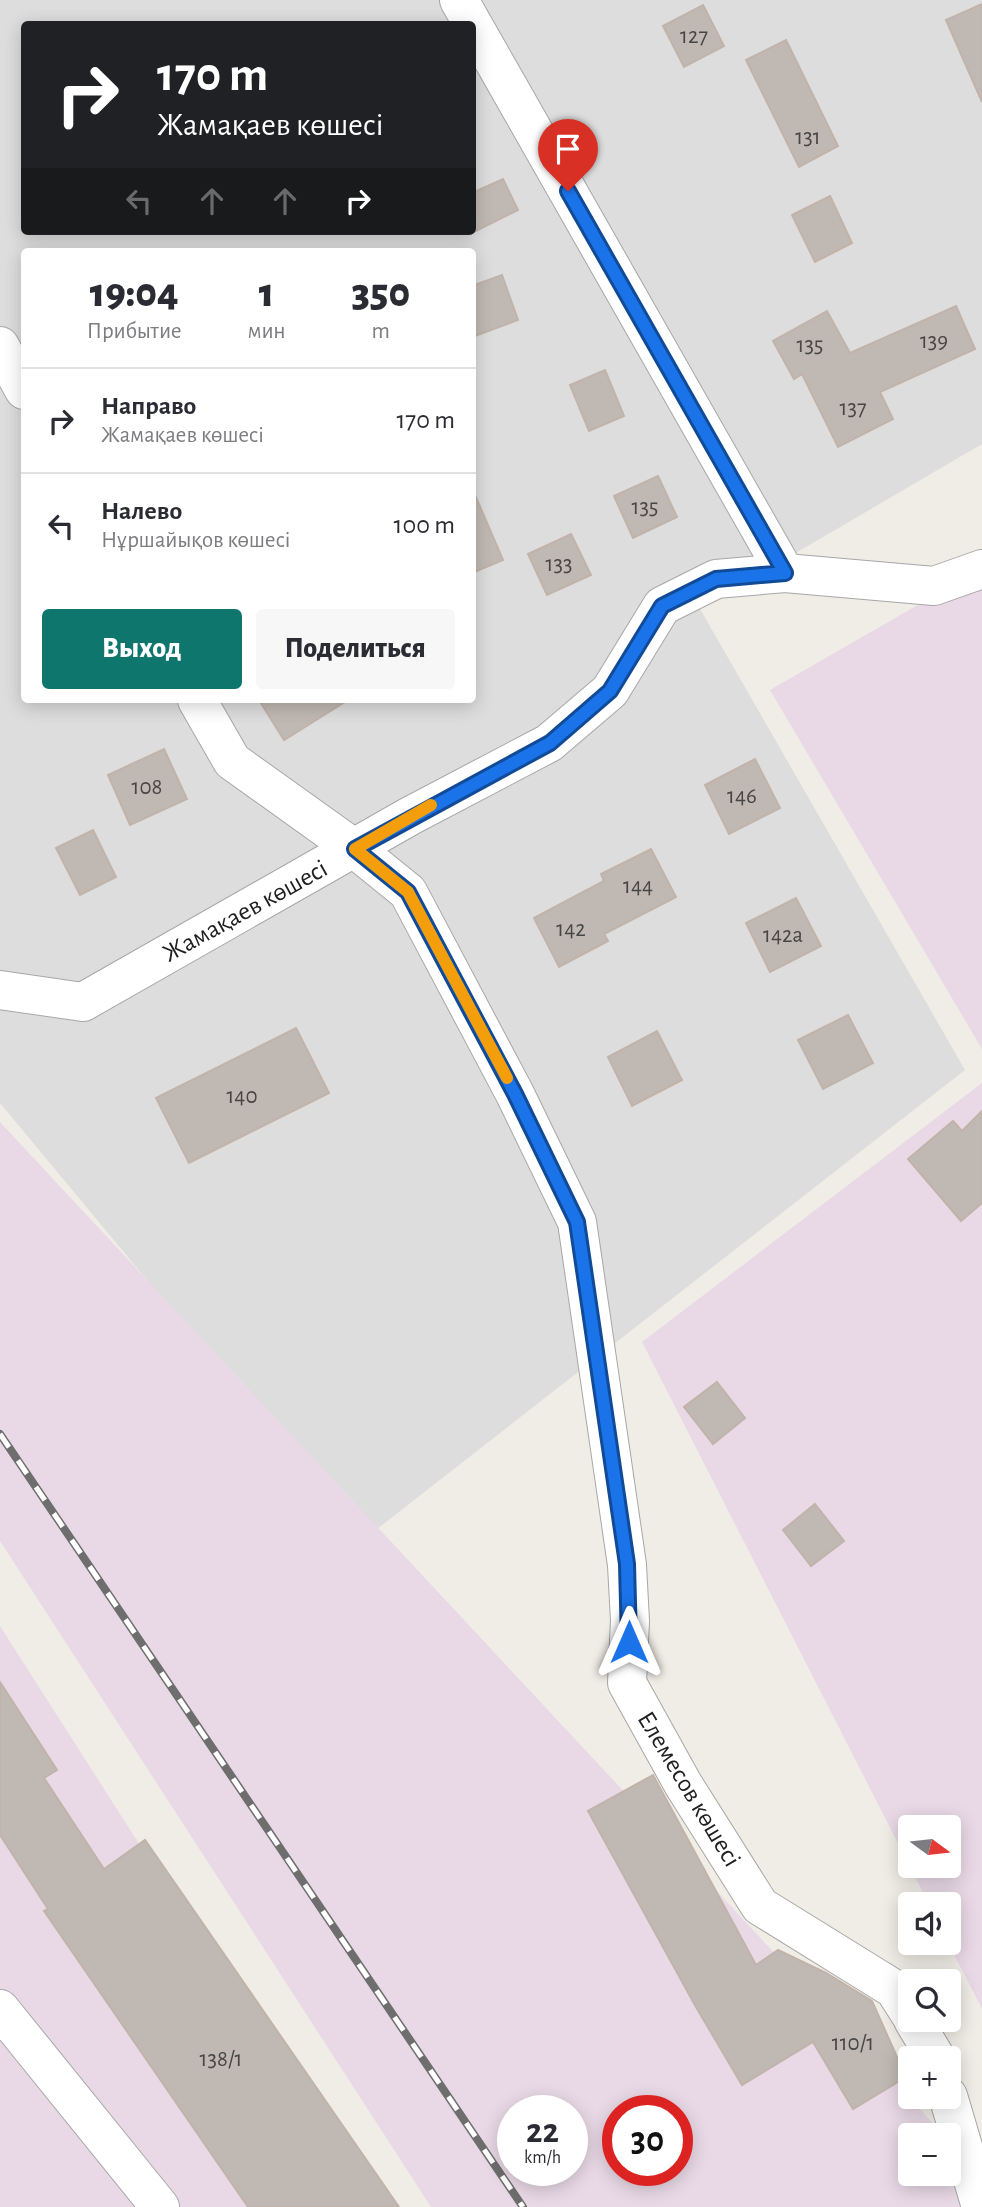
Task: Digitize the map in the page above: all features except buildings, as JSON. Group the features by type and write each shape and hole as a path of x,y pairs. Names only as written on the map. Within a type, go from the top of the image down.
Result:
{"street":[{"path":"459,0 471,21"},
{"path":"476,30 785,573"},
{"path":"0,346 21,384"},
{"name":"Жамақаев көшесі","path":"0,990 83,1002 550,743 610,691 662,606 716,579 785,573 934,586 982,569"},
{"name":"Елемесов көшесі","path":"199,703 232,761 355,849 408,892 515,1094 577,1222 627,1564 630,1621 627,1683 683,1784 760,1906 894,1989 898,1995"},
{"path":"0,2009 160,2207"},
{"path":"952,2109 981,2207"}],"shaded area":[{"path":"0,0 982,0 982,444 700,609 965,1070 363,1540 0,1103"},
{"path":"982,568 982,1049 770,690"},
{"path":"982,1083 982,2009 954,1955 961,1955 961,1892 923,1892 916,1878 961,1878 961,1815 898,1815 898,1843 642,1342"},
{"path":"0,1122 898,2086 898,2109 920,2109 933,2123 898,2123 898,2186 961,2186 961,2164 982,2207 431,2207 0,1541"},
{"path":"0,1626 371,2207 0,2207"}],"railway":[{"path":"0,1434 523,2207"}],"slow traffic":[{"path":"431,805 355,849 408,892 507,1078"}],"route":[{"path":"568,191 785,573 716,579 662,606 610,691 550,743 410,816 355,849 408,892 515,1094 577,1222 627,1564 629,1642"}]}
